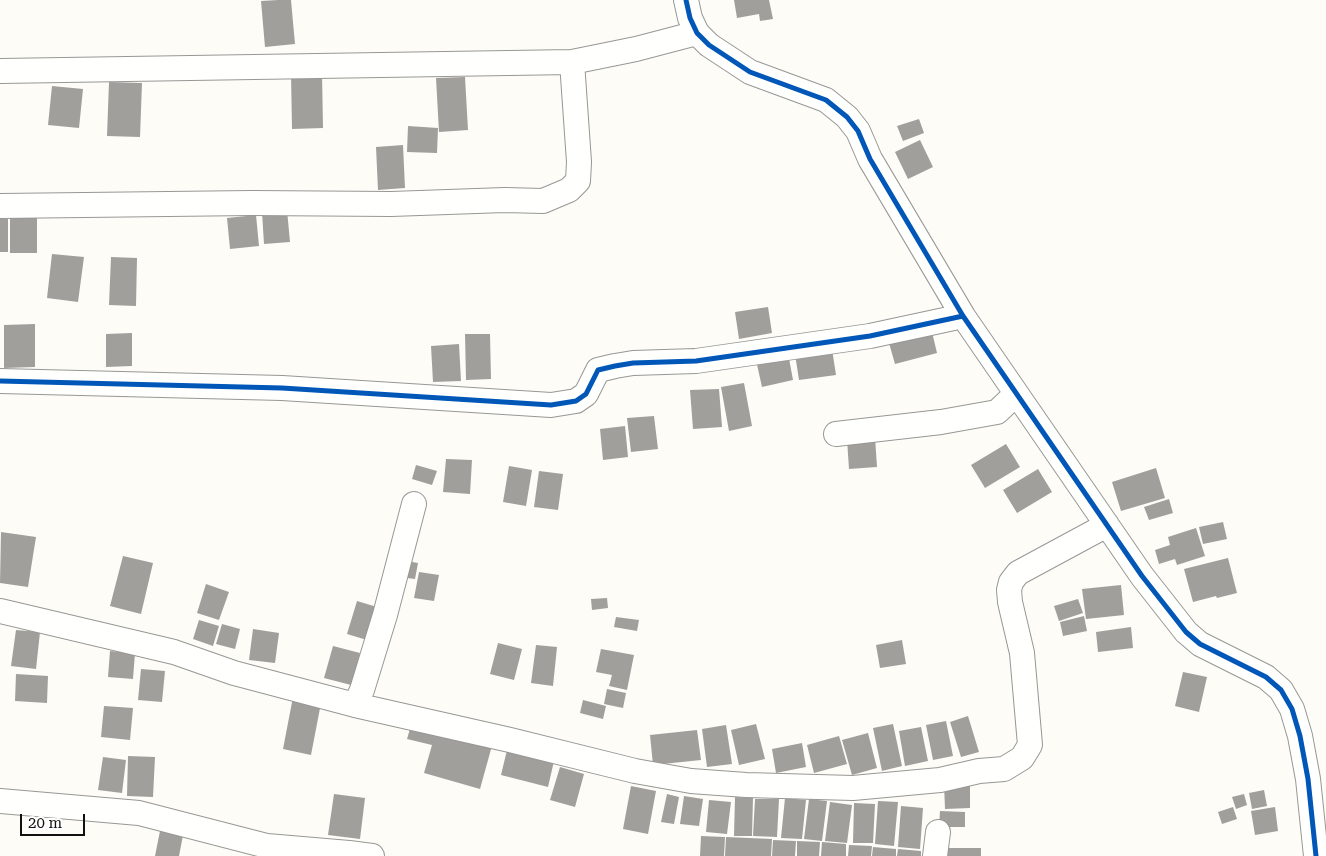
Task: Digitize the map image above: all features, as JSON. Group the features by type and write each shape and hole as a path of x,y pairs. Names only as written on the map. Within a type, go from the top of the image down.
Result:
{"street":[{"path":"686,0 690,18 697,33 709,46 750,72 826,100 847,117 858,131 870,159 963,316 1142,576 1186,632 1200,644 1266,677 1281,690 1292,709 1300,736 1308,779 1316,856"},
{"path":"0,71 572,62 636,49 697,33"},
{"path":"0,206 243,203 391,204 505,200 543,201 569,190 578,181 580,162 572,62"},
{"path":"0,381 282,388 551,405 576,401 586,394 598,370 615,366 633,363 696,361 870,336 963,316"},
{"path":"836,434 941,422 996,412 1016,394"},
{"path":"355,705 362,690 382,624 414,504"},
{"path":"0,611 174,652 234,673 355,705 635,771 691,781 746,785 853,788 940,780 979,771 1004,769 1022,758 1030,745 1022,653 1010,602 1009,590 1011,582 1018,573 1108,525"},
{"path":"0,801 139,813 266,851 349,853 372,856"},
{"path":"935,856 938,832"}],"building":[{"path":"291,0 295,44 265,47 261,1"},
{"path":"734,0 769,0 773,19 760,21 759,14 737,18"},
{"path":"322,73 323,128 292,129 291,74"},
{"path":"465,77 468,130 439,132 436,78"},
{"path":"109,82 142,83 140,137 107,136"},
{"path":"52,86 83,89 79,128 48,125"},
{"path":"919,119 924,133 903,141 897,126"},
{"path":"408,126 438,128 437,153 407,152"},
{"path":"920,140 933,167 908,179 895,152"},
{"path":"403,145 405,188 378,190 376,147"},
{"path":"287,210 290,242 264,244 262,212"},
{"path":"256,215 259,246 230,249 227,218"},
{"path":"37,216 37,253 10,253 10,217"},
{"path":"0,219 8,219 8,252 0,252"},
{"path":"52,254 84,257 78,302 47,298"},
{"path":"111,257 137,258 136,306 109,305"},
{"path":"768,307 772,333 739,339 735,312"},
{"path":"35,324 35,367 4,368 4,325"},
{"path":"932,332 937,353 895,364 889,343"},
{"path":"132,333 132,366 106,367 106,334"},
{"path":"465,334 490,334 491,379 466,380"},
{"path":"459,344 461,381 433,382 431,346"},
{"path":"832,349 836,375 799,380 795,354"},
{"path":"788,353 793,380 762,387 756,360"},
{"path":"744,383 752,426 729,431 721,387"},
{"path":"719,389 722,427 693,429 690,390"},
{"path":"654,416 658,449 631,452 627,418"},
{"path":"625,426 628,457 603,460 600,429"},
{"path":"875,437 877,467 849,469 847,439"},
{"path":"1006,444 1020,467 985,488 971,465"},
{"path":"446,459 472,460 470,494 443,492"},
{"path":"416,465 437,471 432,485 412,479"},
{"path":"509,466 532,470 526,506 503,502"},
{"path":"1156,468 1165,498 1121,511 1112,482"},
{"path":"1038,469 1052,492 1017,513 1003,490"},
{"path":"539,471 563,474 558,510 534,507"},
{"path":"1169,499 1173,513 1149,520 1144,507"},
{"path":"1223,522 1227,539 1203,544 1199,527"},
{"path":"1196,528 1205,556 1177,565 1175,559 1159,564 1155,550 1170,545 1168,537"},
{"path":"1,532 36,537 28,587 0,583"},
{"path":"123,556 153,563 141,614 110,606"},
{"path":"1228,558 1237,593 1193,602 1184,569"},
{"path":"401,560 418,563 415,579 399,577"},
{"path":"419,572 439,575 434,601 414,598"},
{"path":"206,584 229,592 219,620 197,613"},
{"path":"1121,585 1124,615 1086,619 1082,589"},
{"path":"607,598 608,608 592,610 591,599"},
{"path":"1078,599 1083,613 1059,621 1054,606"},
{"path":"357,601 377,607 367,640 347,634"},
{"path":"1084,616 1087,631 1063,636 1060,622"},
{"path":"616,617 639,620 637,631 614,627"},
{"path":"199,620 219,626 213,646 193,639"},
{"path":"222,624 240,629 235,649 216,644"},
{"path":"1131,627 1133,648 1098,652 1096,632"},
{"path":"253,629 279,633 275,663 249,660"},
{"path":"16,630 40,632 36,669 11,666"},
{"path":"902,640 906,664 880,668 876,645"},
{"path":"498,643 522,649 514,680 490,674"},
{"path":"536,645 557,647 553,686 531,683"},
{"path":"333,646 360,653 351,685 324,678"},
{"path":"601,649 634,655 627,690 609,686 612,675 596,672"},
{"path":"110,651 135,653 133,679 108,677"},
{"path":"141,669 165,671 162,702 138,700"},
{"path":"1183,672 1207,677 1199,712 1175,706"},
{"path":"16,674 48,676 47,703 15,701"},
{"path":"607,689 626,693 623,708 604,704"},
{"path":"293,697 321,703 311,755 283,749"},
{"path":"583,700 606,706 603,719 580,713"},
{"path":"104,706 133,708 130,740 101,737"},
{"path":"968,716 979,752 961,757 950,722"},
{"path":"413,719 493,742 480,789 424,773 432,745 407,739"},
{"path":"946,721 953,756 933,760 926,725"},
{"path":"756,724 765,759 739,765 731,730"},
{"path":"893,724 902,766 882,771 873,728"},
{"path":"726,725 732,764 707,767 702,729"},
{"path":"921,727 928,761 905,766 899,731"},
{"path":"697,730 701,760 653,765 650,735"},
{"path":"868,733 877,768 852,775 842,740"},
{"path":"839,736 847,764 814,773 807,745"},
{"path":"802,743 806,767 776,773 772,749"},
{"path":"507,750 554,761 548,787 501,775"},
{"path":"128,756 155,757 153,797 127,796"},
{"path":"103,757 126,760 122,793 98,790"},
{"path":"560,767 584,774 575,807 550,800"},
{"path":"970,783 970,808 945,809 944,784"},
{"path":"631,786 656,791 648,834 623,829"},
{"path":"1264,790 1267,806 1252,809 1249,793"},
{"path":"334,794 365,798 360,839 328,835"},
{"path":"667,794 679,797 674,824 661,822"},
{"path":"1244,794 1247,805 1236,809 1232,797"},
{"path":"684,796 703,799 699,826 680,824"},
{"path":"735,797 753,798 752,836 734,836"},
{"path":"785,798 806,800 802,839 781,838"},
{"path":"755,799 779,799 777,837 753,836"},
{"path":"809,799 827,801 822,841 804,839"},
{"path":"709,800 731,802 727,834 706,832"},
{"path":"878,801 898,802 894,846 875,844"},
{"path":"830,802 852,805 847,843 825,841"},
{"path":"854,803 875,804 873,843 853,843"},
{"path":"901,806 923,808 920,849 898,847"},
{"path":"1233,807 1237,819 1222,824 1218,812"},
{"path":"1275,807 1278,831 1255,835 1251,811"},
{"path":"940,811 965,812 965,827 939,827"},
{"path":"161,826 184,830 179,856 155,856"},
{"path":"701,836 725,837 724,856 700,856"},
{"path":"726,837 772,839 771,856 725,856"},
{"path":"773,840 796,841 795,856 772,856"},
{"path":"797,841 820,842 819,856 797,856"},
{"path":"822,842 846,844 846,856 821,856"},
{"path":"849,845 872,846 871,856 848,856"},
{"path":"873,847 896,849 896,856 872,856"},
{"path":"938,848 981,848 981,856 938,856"},
{"path":"898,849 921,851 921,856 897,856"}],"cycle path":[{"path":"686,0 690,18 697,33 709,45 750,72 826,100 847,117 858,131 870,159 963,316 1142,576 1186,632 1200,644 1266,677 1281,690 1292,709 1300,736 1308,779 1316,856"},
{"path":"0,381 282,388 551,405 576,401 586,394 598,370 615,366 633,363 696,361 870,336 963,316"}]}
